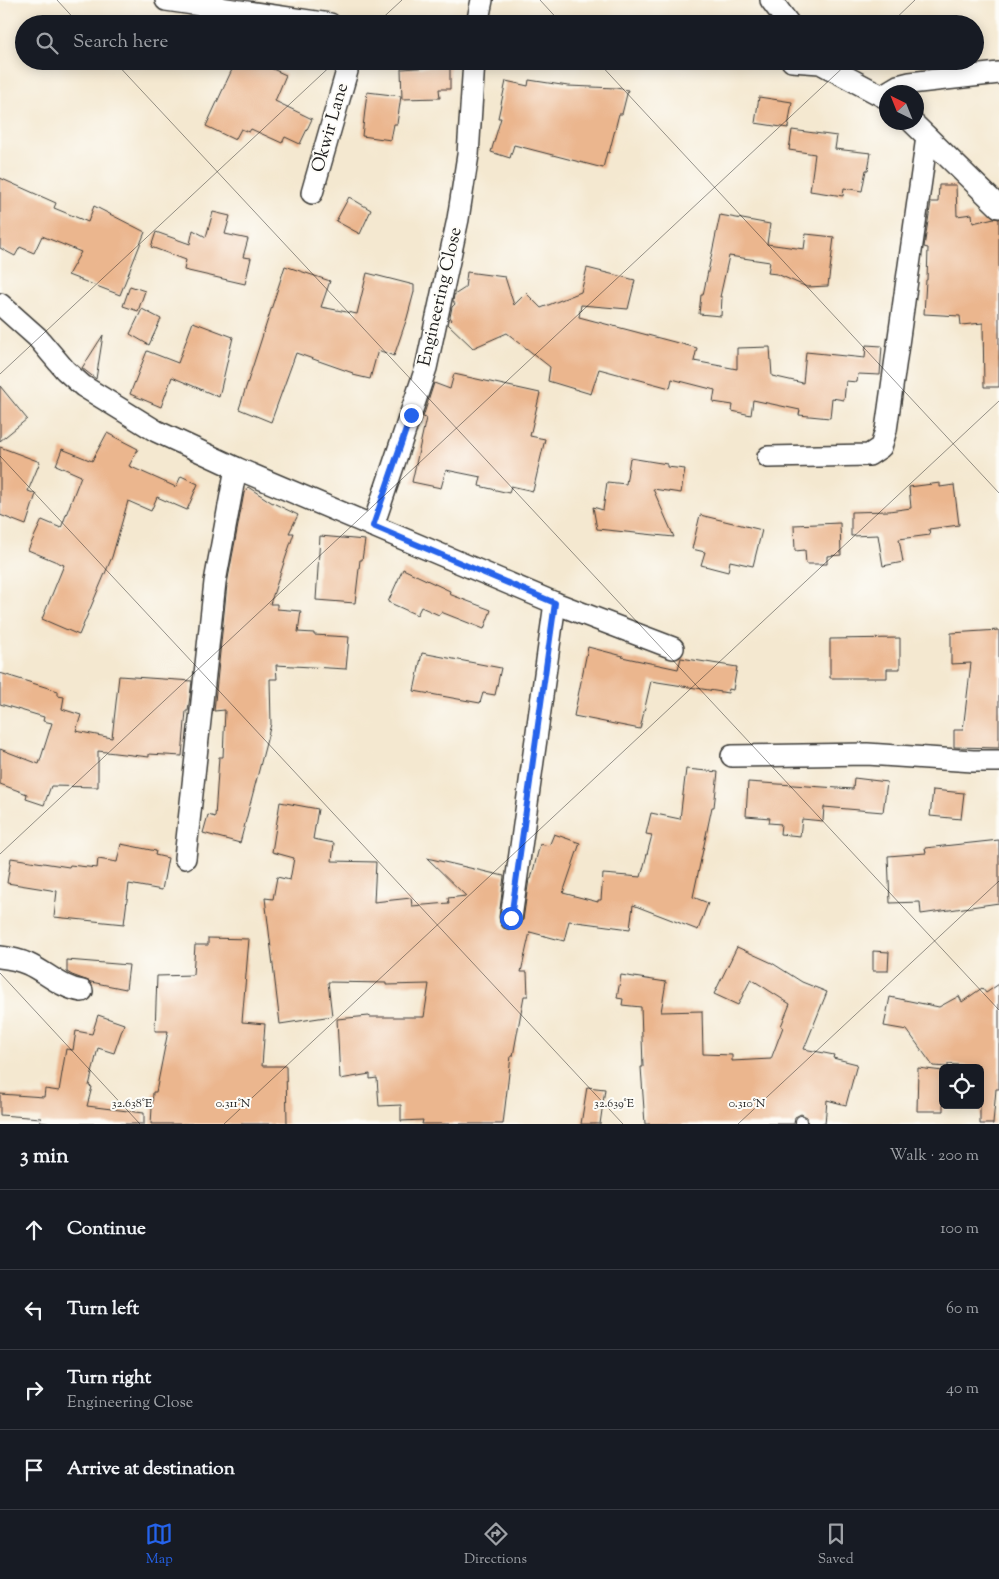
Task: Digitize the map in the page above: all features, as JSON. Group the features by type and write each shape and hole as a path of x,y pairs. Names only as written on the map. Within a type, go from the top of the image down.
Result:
{"street":[{"path":"166,0 268,15"},
{"path":"480,15 482,0"},
{"path":"771,0 782,15"},
{"name":"Okwir Lane","path":"312,194 347,70"},
{"name":"Engineering Close","path":"373,526 426,368 454,238 468,155 473,70"},
{"path":"835,70 879,92"},
{"path":"902,85 999,73"},
{"path":"919,130 999,207"},
{"path":"768,457 869,455 881,447 886,430 919,130"},
{"path":"0,304 37,336 65,370 83,386 156,431 236,468 555,603 673,648"},
{"path":"185,858 215,582 236,468"},
{"path":"511,918 555,603"},
{"path":"732,756 867,754 973,761 999,760"},
{"path":"0,957 25,962 61,984 73,990 82,991"}],"building":[{"path":"232,70 275,70 286,75 275,101 312,119 300,144 285,137 282,143 251,129 249,132 241,129 235,140 206,126"},
{"path":"401,70 450,70 450,89 439,89 440,98 402,99"},
{"path":"529,80 568,86 628,90 622,114 619,114 603,168 514,145 510,158 491,152 501,118 498,118 506,81 528,86"},
{"path":"367,92 401,96 397,124 394,124 391,140 362,136"},
{"path":"759,97 792,102 788,128 755,123"},
{"path":"792,130 837,136 835,149 871,153 862,191 844,188 843,196 810,191 815,154 789,150"},
{"path":"0,178 56,203 54,208 88,222 94,206 145,232 120,295 68,275 81,252 42,236 34,253 20,247 15,256 0,248"},
{"path":"939,185 956,185 957,216 972,214 973,223 994,218 999,219 999,387 984,387 983,323 961,325 960,316 924,314 928,248 924,247 931,202 938,202"},
{"path":"349,197 371,210 360,234 336,221"},
{"path":"213,212 230,216 225,234 248,239 243,257 251,258 245,284 184,270 186,260 151,247 156,232 190,244 193,230 206,237"},
{"path":"720,215 770,224 767,244 804,249 806,234 834,237 828,286 807,287 777,274 768,273 770,262 729,256 720,297 722,297 721,316 699,314 701,295 703,295"},
{"path":"285,266 330,281 321,307 357,314 367,273 414,285 414,292 394,356 378,350 370,379 353,375 353,373 296,353 271,422 239,409"},
{"path":"587,268 635,280 628,309 581,305 579,317 697,348 694,361 737,369 737,348 770,347 772,376 803,383 806,352 865,358 866,345 882,346 880,375 858,374 857,382 846,381 844,400 832,398 830,418 799,415 800,410 753,400 751,415 732,411 733,405 713,402 715,390 672,379 670,388 599,369 591,394 548,381 550,367 507,333 473,348 448,324 452,320 450,317 452,307 455,304 453,301 454,295 465,288 467,272 505,277 514,305 526,293 541,308 581,292"},
{"path":"130,286 145,291 138,311 123,306"},
{"path":"142,309 161,319 149,345 130,334"},
{"path":"193,322 233,337 219,397 172,377 161,407 130,394 147,351 178,363"},
{"path":"103,335 96,379 82,368"},
{"path":"454,374 540,393 530,436 545,439 533,491 511,486 509,493 479,486 481,477 446,470 441,488 412,482 426,418 423,417 434,383 450,389"},
{"path":"0,386 27,419 0,441"},
{"path":"107,433 138,449 129,466 176,487 181,476 198,484 187,510 157,497 151,511 128,501 112,557 79,635 42,619 64,565 28,550 42,520 61,528 81,476 56,465 62,449 92,461"},
{"path":"0,447 40,462 28,491 36,494 26,525 0,515"},
{"path":"630,458 667,464 667,467 685,469 681,493 653,489 674,537 597,529 593,507 603,510 607,482 626,484"},
{"path":"940,483 940,487 954,485 959,525 929,529 930,535 899,539 903,562 883,566 878,535 851,536 851,512 889,511 911,508 909,487"},
{"path":"248,487 271,502 298,515 289,533 294,533 270,604 277,604 277,609 301,611 298,632 349,637 346,669 276,665 277,679 270,679 271,724 240,843 203,833 208,815 215,817 219,757 223,757 225,710 214,711 227,584 244,493"},
{"path":"700,515 762,530 753,566 730,561 728,572 701,565 705,552 692,549"},
{"path":"840,523 841,555 827,556 827,564 806,564 805,550 795,551 794,525"},
{"path":"320,536 365,540 362,560 360,560 355,603 316,600"},
{"path":"403,569 450,591 449,594 491,610 484,629 441,612 439,615 421,607 417,615 388,602"},
{"path":"999,630 999,748 954,747 954,730 963,730 971,663 951,664 951,633"},
{"path":"900,638 900,669 887,669 887,678 830,678 830,639"},
{"path":"588,647 622,657 678,669 681,658 737,667 733,690 729,689 728,693 651,681 640,729 574,716"},
{"path":"422,653 501,668 495,695 483,693 480,703 414,691"},
{"path":"0,673 58,691 58,696 64,697 62,709 81,715 76,731 112,738 119,676 192,681 188,711 186,711 182,756 149,754 149,757 98,751 98,787 51,786 44,805 26,799 27,794 0,784 0,749 39,764 52,723 43,721 44,717 0,704"},
{"path":"686,769 718,772 714,807 712,807 693,897 708,903 698,930 633,905 630,929 569,921 564,941 530,932 521,972 527,972 528,996 524,996 513,1056 511,1056 503,1124 422,1124 423,1120 401,1121 401,1105 379,1106 377,1078 370,1079 370,1074 340,1079 337,1019 369,1016 424,1017 429,984 386,985 386,983 328,982 332,1016 280,1024 265,898 273,899 277,877 290,880 294,858 272,852 280,802 318,809 313,839 334,843 332,861 376,862 374,902 411,898 412,906 449,903 448,898 466,896 427,858 504,876 499,917 503,928 510,930 516,929 523,920 529,879 531,879 540,844 549,846 554,834 580,843 563,893 598,902 598,900 601,900 603,874 641,877 652,835 646,834 651,813 680,819"},
{"path":"854,778 887,782 883,812 824,807 823,821 802,819 800,836 780,834 781,824 769,823 770,818 746,816 748,782 853,789"},
{"path":"933,790 964,793 961,819 930,816"},
{"path":"999,840 999,903 921,914 920,902 890,903 888,856 926,853 925,848"},
{"path":"121,844 156,851 155,855 168,858 162,890 129,884 124,924 54,917 57,891 7,883 11,858 69,867 70,865 97,868 98,859 117,862"},
{"path":"208,938 249,939 242,1022 265,1024 262,1066 286,1066 287,1124 151,1124 153,1092 156,1092 168,1031 155,1031 157,976 193,975 195,945 208,945"},
{"path":"737,947 772,963 802,982 827,992 804,1049 834,1055 833,1058 857,1064 846,1105 827,1100 825,1124 808,1124 807,1117 801,1114 795,1117 794,1124 645,1124 641,1067 643,1067 641,1007 622,1005 623,999 617,998 621,975 666,982 661,1012 702,1011 703,1054 732,1055 732,1061 771,1059 790,1004 751,979 738,1005 714,994"},
{"path":"873,951 889,952 888,971 873,971"},
{"path":"67,960 129,965 126,989 91,982 72,975 67,972"},
{"path":"999,984 999,1089 996,1089 993,1124 980,1124 980,1109 984,1109 984,1064 939,1064 939,1066 933,1066 907,1030 884,1026 890,997 939,1007 959,996 962,1002 982,988 986,993"},
{"path":"98,1015 124,1024 114,1053 98,1048 89,1086 92,1087 87,1106 144,1113 144,1124 52,1124 40,1122 41,1118 0,1115 0,1094 44,1097 45,1089 59,1091 66,1049 73,1050 76,1031 92,1034"},
{"path":"918,1068 939,1071 939,1109 943,1109 943,1111 917,1111"},
{"path":"587,1087 605,1089 600,1124 581,1124"}],"route":[{"path":"411,415 373,526 555,603 511,918"}]}
